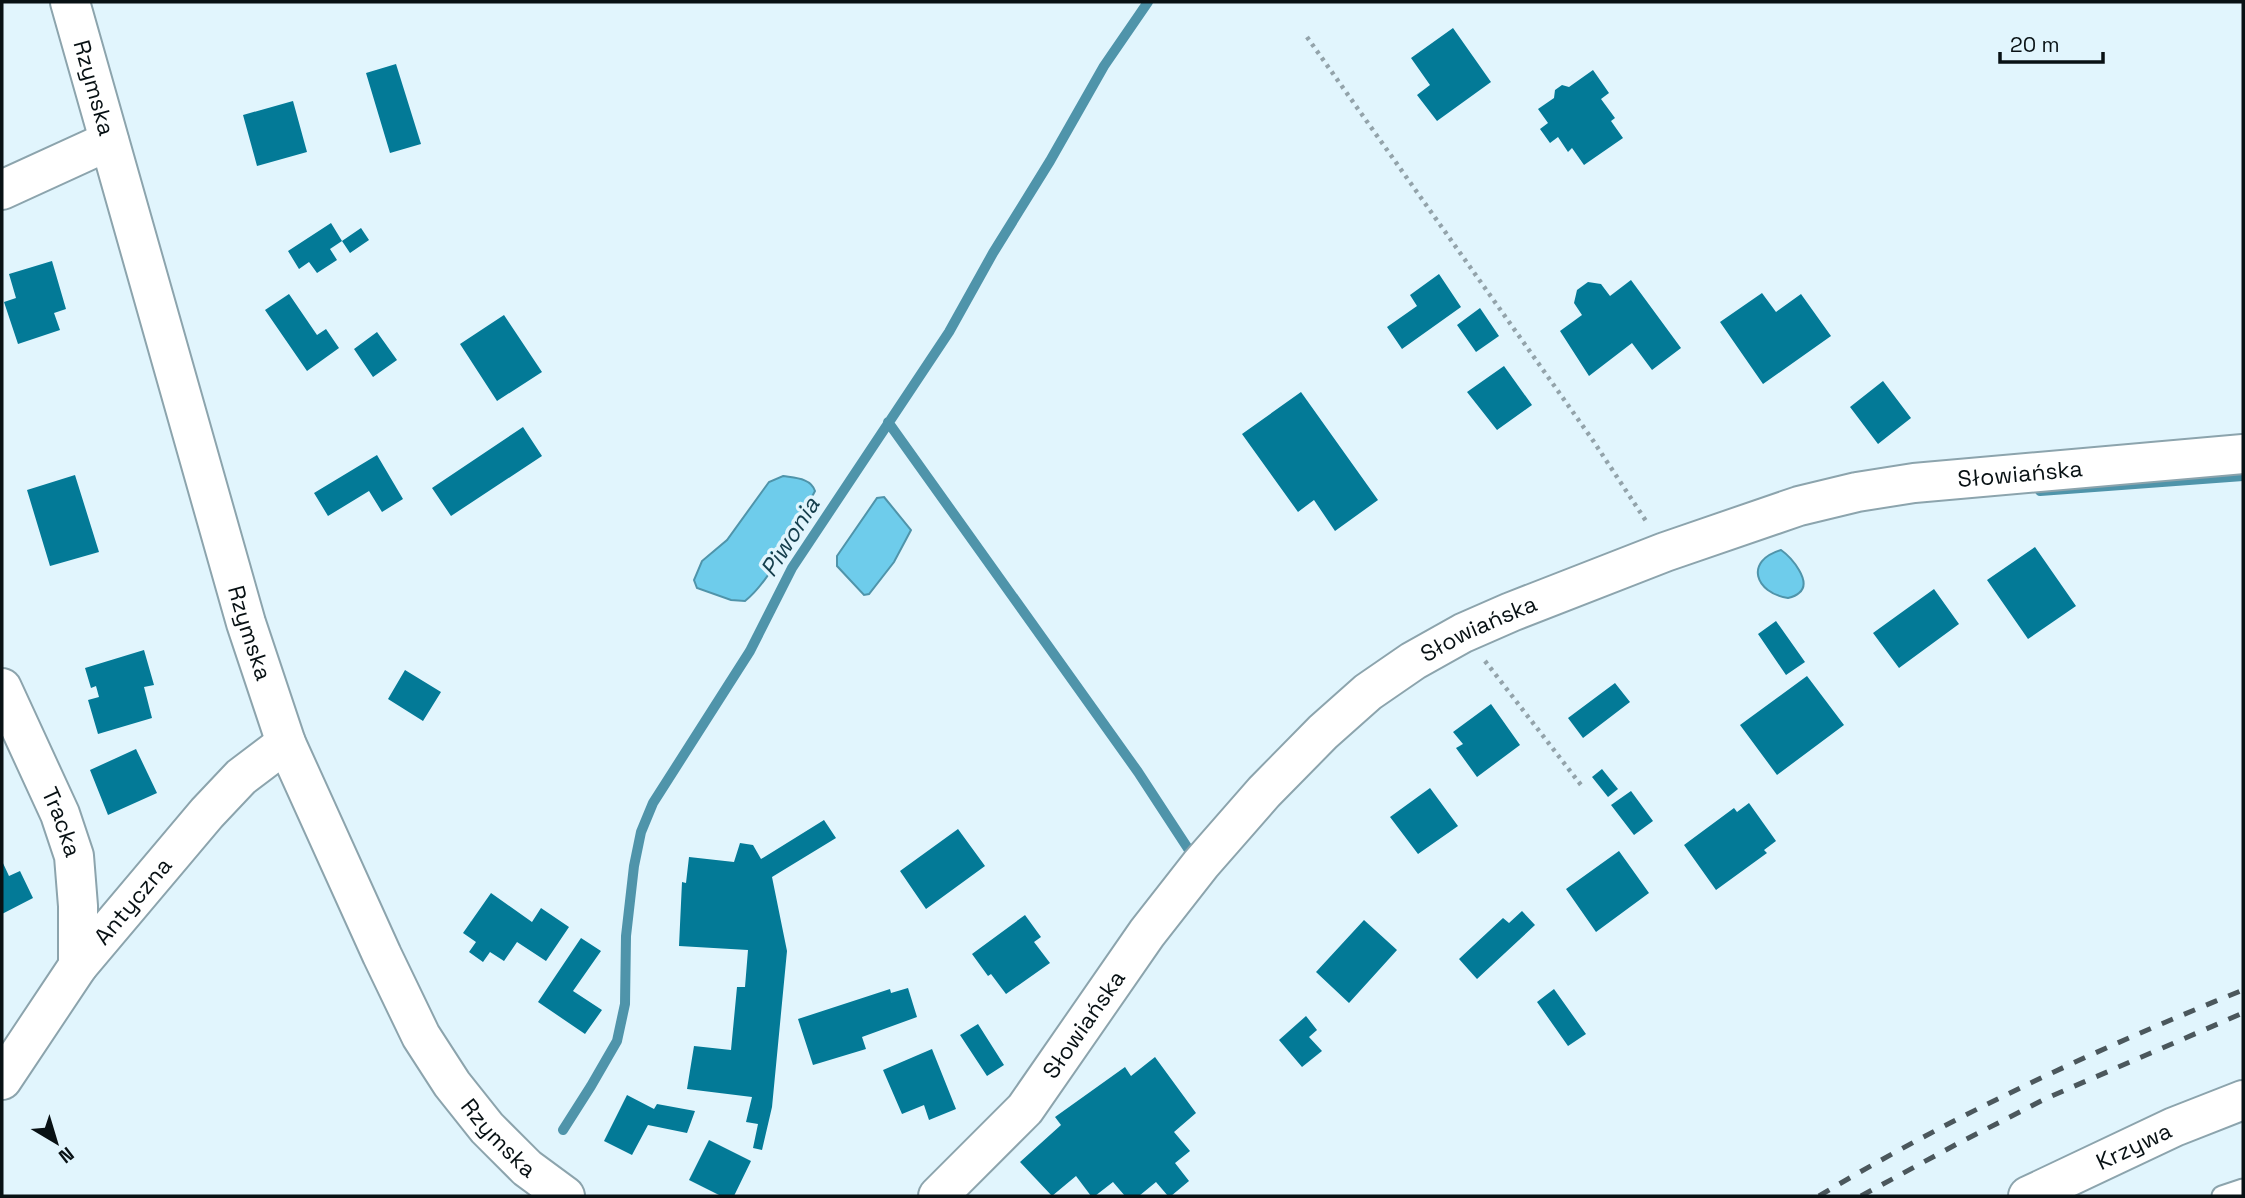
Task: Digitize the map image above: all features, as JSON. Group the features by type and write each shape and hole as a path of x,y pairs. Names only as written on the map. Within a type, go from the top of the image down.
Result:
{"street":[{"name":"Rzymska","path":"70,2 246,623 286,743 421,1036 452,1084 487,1128 527,1168 565,1196"},
{"path":"2,190 109,141"},
{"name":"Słowiańska","path":"938,1196 1026,1109 1147,933 1201,864 1264,792 1323,732 1368,692 1413,661 1464,633 1511,612 1665,552 1799,506 1857,492 1914,483 2243,454"},
{"name":"Tracka","path":"2,688 60,814 74,856 78,906 78,966"},
{"name":"Antyczna","path":"2,1080 78,966 207,813 241,777 286,743"},
{"name":"Krzywa","path":"2028,1196 2162,1133 2243,1100"}],"lane":[{"path":"2222,1196 2243,1189"}],"path":[{"path":"1307,37 1592,439 1665,552"},
{"path":"1464,633 1581,785"}],"water":[{"path":"783,476 806,481 815,491 784,550 765,579 745,601 731,600 697,588 694,580 702,561 727,540 769,482"},
{"path":"884,497 911,530 894,562 869,594 864,595 837,566 837,556 877,498"},
{"path":"1781,550 1802,576 1803,588 1795,596 1788,598 1768,590 1758,576 1762,561"}],"building":[{"path":"1453,28 1491,82 1437,121 1417,95 1430,85 1411,58"},
{"path":"396,64 421,144 390,153 366,73"},
{"path":"1593,70 1609,93 1601,99 1615,118 1611,121 1623,138 1584,165 1572,148 1568,152 1558,137 1550,143 1540,129 1548,123 1538,109 1554,98 1555,90 1562,85 1569,87"},
{"path":"293,101 307,152 257,166 243,115"},
{"path":"331,223 342,241 330,249 337,260 317,273 309,262 299,269 288,251"},
{"path":"361,228 369,240 350,253 342,241"},
{"path":"52,261 66,309 54,313 60,330 18,344 4,302 16,298 9,274"},
{"path":"1439,274 1461,307 1402,349 1387,327 1417,306 1410,295"},
{"path":"1631,280 1681,348 1652,370 1632,343 1589,376 1560,331 1582,315 1574,303 1577,290 1588,282 1601,284 1610,296"},
{"path":"1762,293 1776,312 1801,294 1831,336 1763,384 1720,322"},
{"path":"289,294 317,335 326,329 339,348 307,371 265,310"},
{"path":"1480,308 1499,336 1476,352 1457,325"},
{"path":"504,315 542,372 497,401 460,344"},
{"path":"377,332 397,360 373,377 354,349"},
{"path":"1504,366 1532,405 1497,430 1467,392"},
{"path":"1883,381 1911,418 1878,444 1850,407"},
{"path":"1301,392 1378,500 1335,531 1314,500 1298,512 1242,434"},
{"path":"523,427 542,456 451,516 432,488"},
{"path":"377,455 403,499 382,512 369,491 328,516 314,493"},
{"path":"75,475 99,552 50,566 27,490"},
{"path":"2035,547 2076,606 2028,639 1987,580"},
{"path":"1934,589 1959,624 1899,668 1873,633"},
{"path":"1776,621 1805,662 1786,675 1758,634"},
{"path":"144,650 154,685 144,687 152,718 98,734 88,700 99,697 96,686 91,688 85,668"},
{"path":"405,670 441,692 423,721 388,699"},
{"path":"1807,676 1844,725 1777,775 1740,725"},
{"path":"1615,683 1630,702 1583,738 1568,718"},
{"path":"1491,704 1520,745 1477,777 1456,748 1463,744 1453,732"},
{"path":"136,749 157,793 108,815 90,770"},
{"path":"1602,769 1618,789 1608,797 1592,777"},
{"path":"1430,788 1458,826 1418,854 1390,817"},
{"path":"1631,791 1653,821 1634,835 1611,805"},
{"path":"1749,803 1776,841 1764,850 1767,853 1716,890 1684,845 1734,808 1737,812"},
{"path":"824,820 836,838 772,877 787,951 772,1107 762,1150 753,1148 758,1124 746,1122 752,1097 687,1089 694,1046 731,1050 737,987 745,987 748,950 679,946 682,882 686,883 689,857 734,862 740,843 753,845 761,859"},
{"path":"958,829 985,866 926,909 900,871"},
{"path":"1619,851 1649,893 1596,932 1566,889"},
{"path":"2,861 9,876 20,871 33,898 2,914"},
{"path":"491,893 532,922 541,908 569,927 546,961 517,942 504,961 490,952 483,962 469,952 476,942 463,933"},
{"path":"1522,911 1535,925 1477,979 1459,959 1503,918 1509,923"},
{"path":"1025,915 1041,937 1034,942 1050,963 1006,994 972,954"},
{"path":"1364,920 1397,950 1349,1003 1316,972"},
{"path":"581,938 601,951 573,991 602,1010 585,1034 538,1002"},
{"path":"908,988 917,1017 862,1037 866,1049 813,1065 798,1019 890,989 891,993"},
{"path":"1554,989 1586,1034 1568,1046 1537,1002"},
{"path":"1306,1016 1317,1030 1309,1037 1322,1051 1302,1067 1279,1040"},
{"path":"978,1024 1004,1065 987,1076 960,1035"},
{"path":"932,1049 956,1109 929,1120 924,1105 902,1114 883,1070"},
{"path":"1155,1057 1196,1113 1174,1132 1190,1151 1175,1163 1189,1181 1171,1196 1156,1182 1139,1196 1125,1196 1113,1182 1095,1196 1091,1196 1076,1176 1052,1196 1020,1162 1061,1125 1055,1117 1125,1067 1131,1076"},
{"path":"627,1095 654,1109 657,1104 695,1111 687,1133 648,1125 632,1155 604,1141"},
{"path":"709,1140 751,1161 734,1196 721,1196 689,1180"}],"waterway":[{"name":"Piwonia","path":"563,1130 617,1041 625,1004 626,936 634,866 641,832 653,803 750,651 792,568 949,332 1104,66 1148,2"},
{"path":"888,422 1138,772 1189,850"},
{"path":"2040,491 2243,476"}],"railway":[{"path":"1819,1196 1922,1138 2027,1085 2243,990"},
{"path":"1861,1196 2047,1098 2243,1013"}]}
